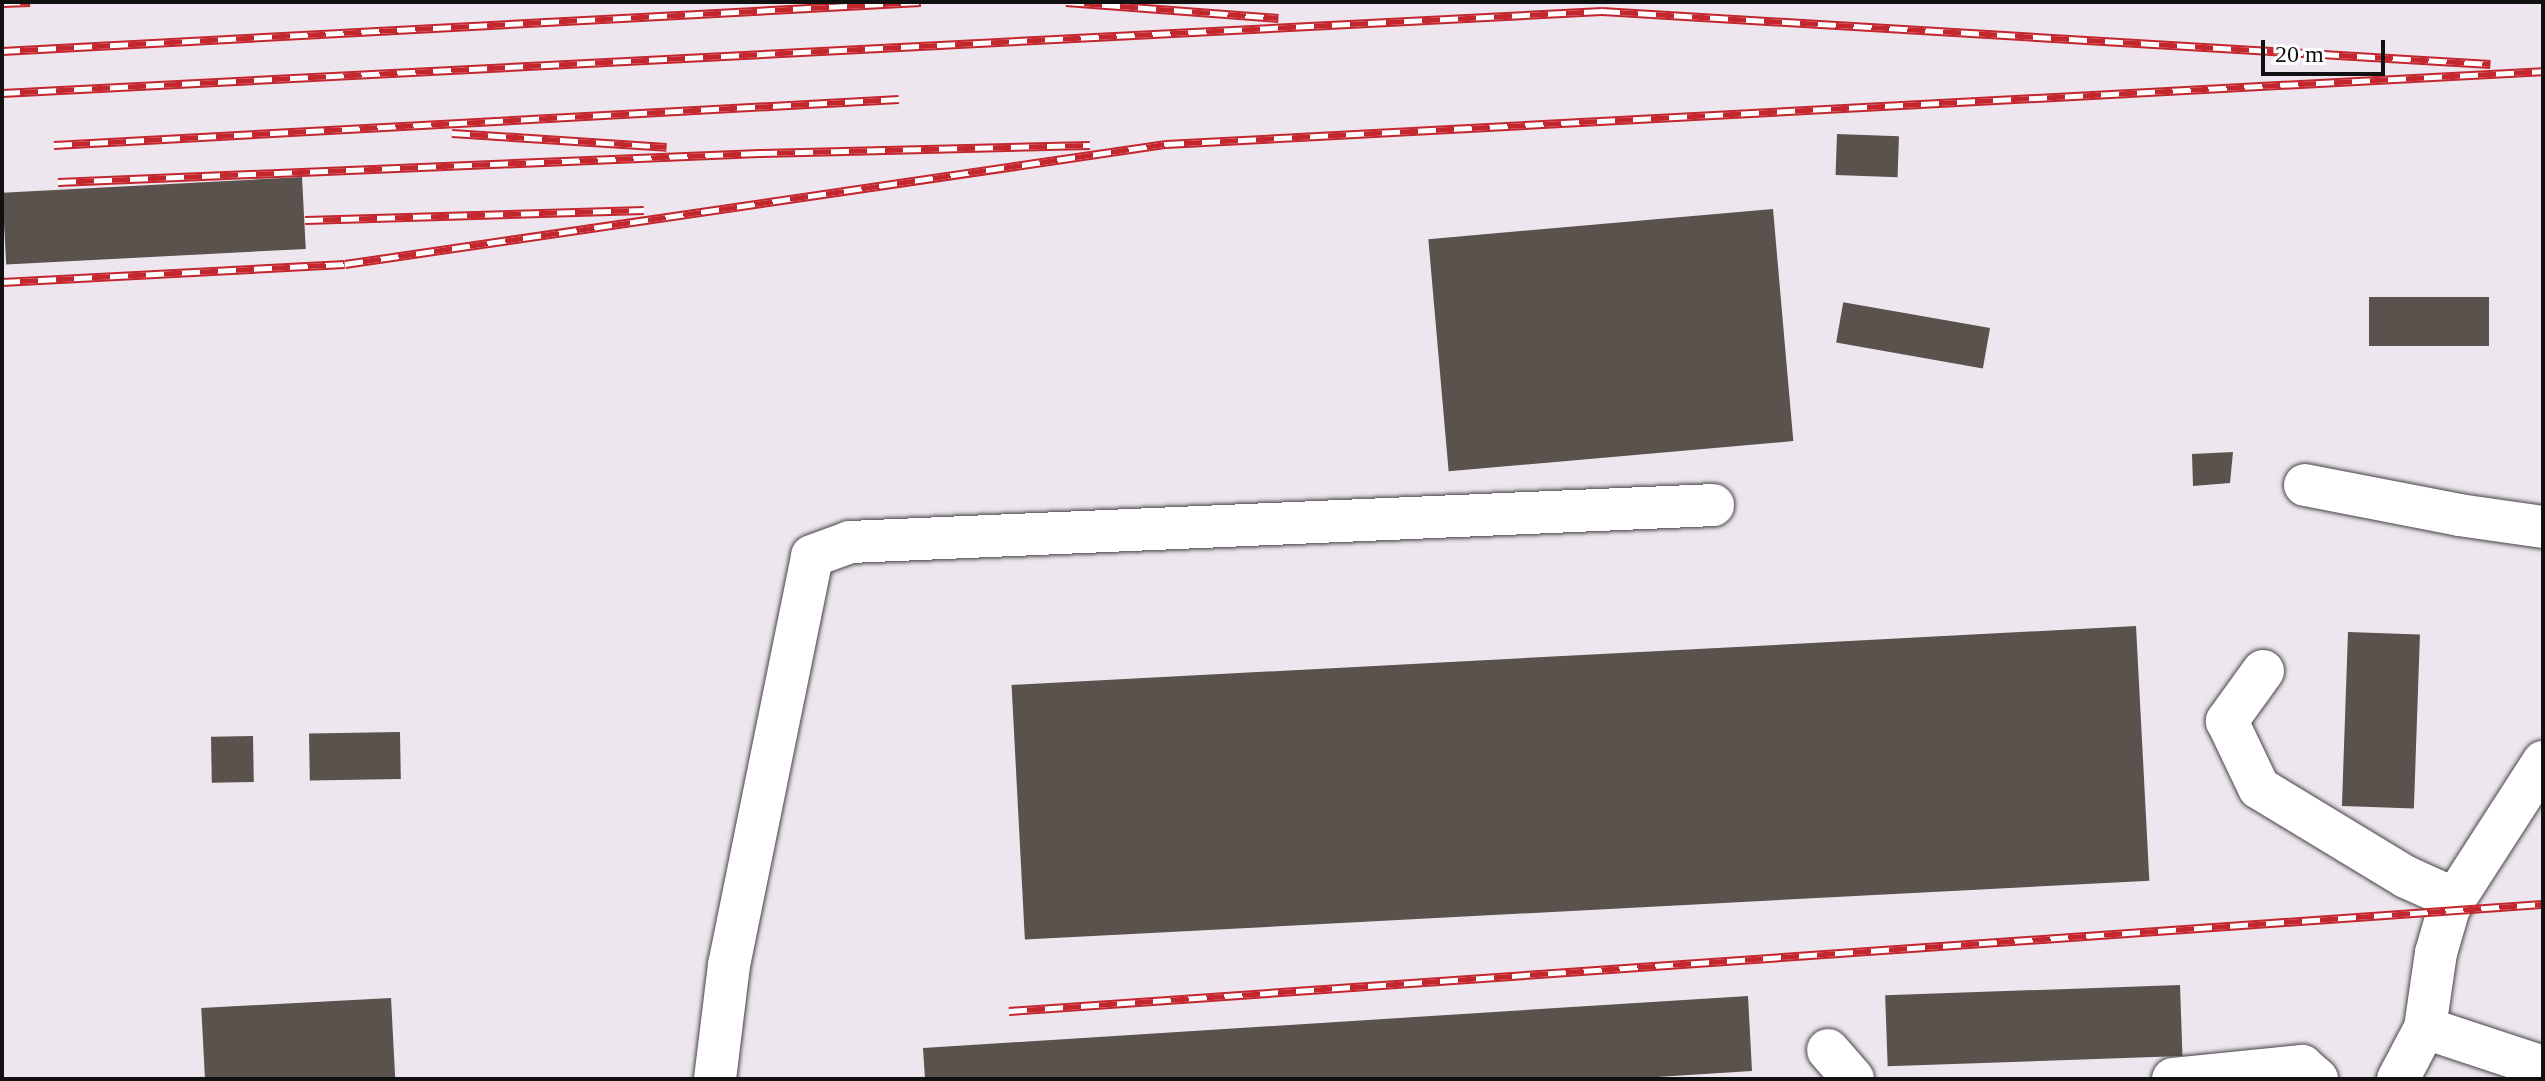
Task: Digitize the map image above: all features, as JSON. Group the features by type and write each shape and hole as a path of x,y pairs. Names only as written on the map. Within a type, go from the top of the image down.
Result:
{"lane":[{"path":"2305,485 2459,515 2543,527"},
{"path":"715,1079 729,965 812,556 850,542 1713,505"},
{"path":"2263,671 2227,721 2259,788 2406,877 2455,899"},
{"path":"2398,1079 2425,1028 2436,953 2449,908 2543,762"},
{"path":"2425,1028 2543,1067"},
{"path":"2173,1079 2302,1066 2317,1079"}],"shaded area":[{"path":"2,2 2543,2 2543,1079 2,1079"}],"building":[{"path":"1837,134 1899,136 1898,177 1836,175"},
{"path":"302,177 306,249 6,265 2,193"},
{"path":"1773,209 1793,441 1449,471 1428,239"},
{"path":"2369,297 2489,297 2489,346 2369,346"},
{"path":"1843,302 1990,328 1983,368 1836,343"},
{"path":"2233,452 2230,483 2193,486 2192,454"},
{"path":"2136,626 2149,881 1025,940 1012,685"},
{"path":"2348,632 2420,635 2414,808 2342,806"},
{"path":"400,732 401,779 310,781 309,734"},
{"path":"253,736 254,782 212,783 211,737"},
{"path":"2180,985 2182,1056 1888,1066 1885,995"},
{"path":"1748,996 1752,1071 1625,1079 925,1079 923,1048"},
{"path":"391,998 395,1079 205,1079 201,1008"}],"railway":[{"path":"2,3 30,2"},
{"path":"2,51 921,2"},
{"path":"1066,2 1278,18"},
{"path":"2,93 1602,11 2490,64"},
{"path":"2,282 345,264 1166,144 2543,71"},
{"path":"54,145 899,99"},
{"path":"452,133 667,147"},
{"path":"58,182 759,153 1090,145"},
{"path":"305,220 644,210"},
{"path":"1009,1011 2543,904"}]}
